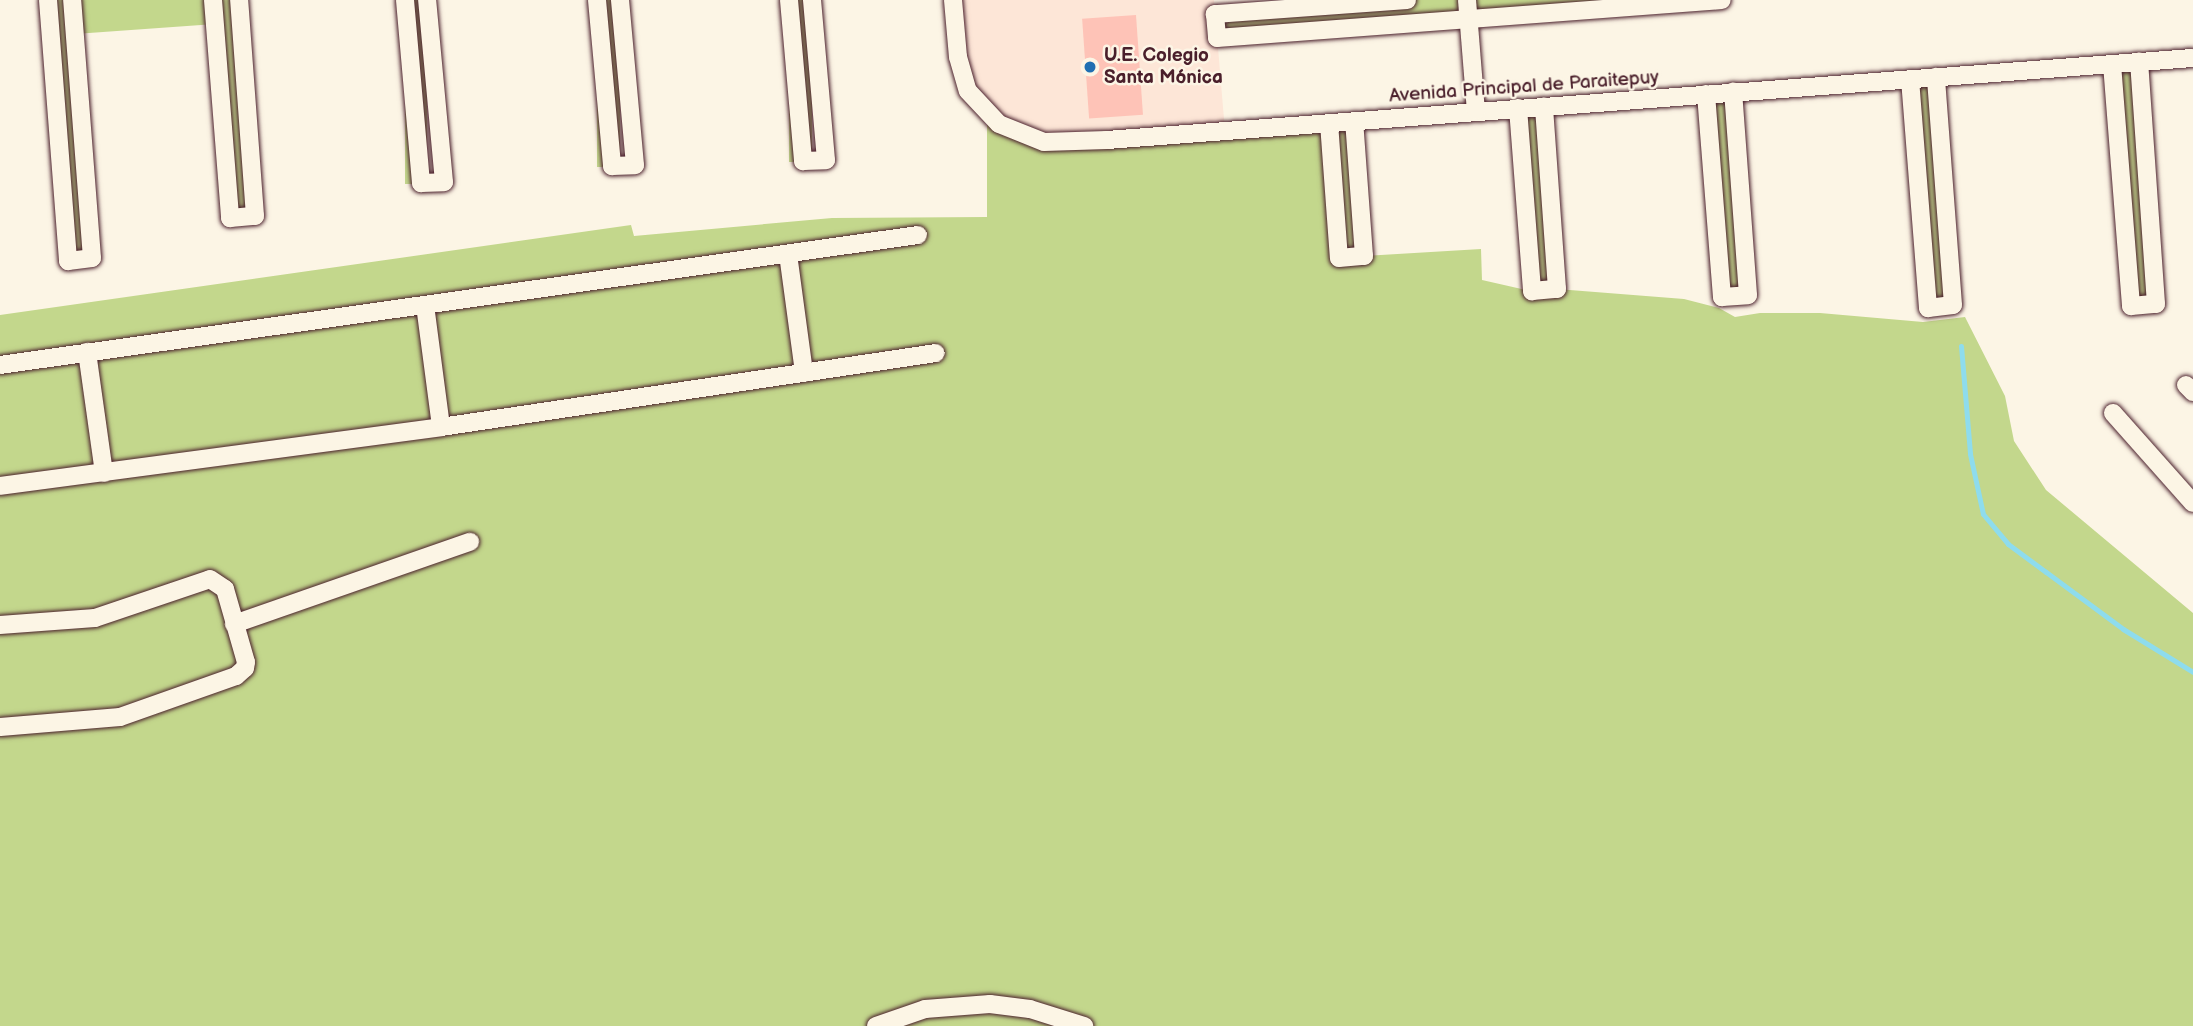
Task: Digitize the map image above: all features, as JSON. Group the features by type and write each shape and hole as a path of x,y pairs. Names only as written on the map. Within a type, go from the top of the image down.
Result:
{"street":[{"path":"48,0 68,261 92,258 72,0"},
{"path":"213,0 230,218 255,216 239,0"},
{"path":"405,0 421,183 443,182 428,0"},
{"path":"597,0 611,166 635,164 620,0"},
{"path":"789,0 803,161 826,160 812,0"},
{"name":"Avenida Principal de Paraitepuy","path":"953,0 958,57 968,91 999,124 1029,138 1061,142 2193,58"},
{"path":"1407,0 1215,14 1217,38 1722,0"},
{"path":"1467,0 1476,111"},
{"path":"2112,64 2131,306 2157,304 2139,62"},
{"path":"1910,79 1928,307 1953,305 1936,77"},
{"path":"1706,94 1722,297 1748,295 1733,92"},
{"path":"1518,108 1532,291 1557,289 1544,106"},
{"path":"1329,123 1339,258 1364,256 1354,121"},
{"path":"0,365 918,235"},
{"path":"788,254 804,373"},
{"path":"425,305 441,427"},
{"path":"86,352 104,473"},
{"path":"0,486 441,427 935,353"},
{"path":"2113,413 2193,503"},
{"path":"234,624 470,542"},
{"path":"0,625 95,618 210,579 225,589 246,662 236,676 120,717 0,727"},
{"path":"876,1026 925,1009 990,1004 1030,1009 1084,1026"}],"shaded area":[{"name":"U.E. Colegio Santa Mónica","path":"953,0 1214,0 1225,131 1044,142 976,103"}],"green space":[{"path":"48,0 239,0 255,216 230,218 215,24 75,34 92,258 68,261"},
{"path":"405,0 427,0 427,184 405,184"},
{"path":"597,0 620,0 620,167 597,167"},
{"path":"789,0 812,0 812,162 789,162"},
{"path":"1407,0 1722,0 1217,38 1215,14"},
{"path":"2139,62 2156,304 2129,306 2112,64"},
{"path":"1936,77 1952,305 1926,307 1910,79"},
{"path":"1733,92 1747,296 1720,297 1706,94"},
{"path":"1544,106 1557,289 1684,299 1719,308 1735,317 1760,313 1820,313 1923,322 1965,317 2005,396 2014,441 2046,490 2193,613 2193,1026 0,1026 0,315 631,225 634,236 832,218 987,217 987,115 1029,138 1354,121 1364,256 1481,249 1482,280 1531,291 1518,108"}],"building":[{"path":"1136,15 1143,115 1089,119 1082,19"}],"waterway":[{"path":"1961,346 1970,454 1983,514 2008,544 2123,629 2193,672"}],"place":[{"name":"U.E. Colegio Santa Mónica","path":"1090,67"}]}
